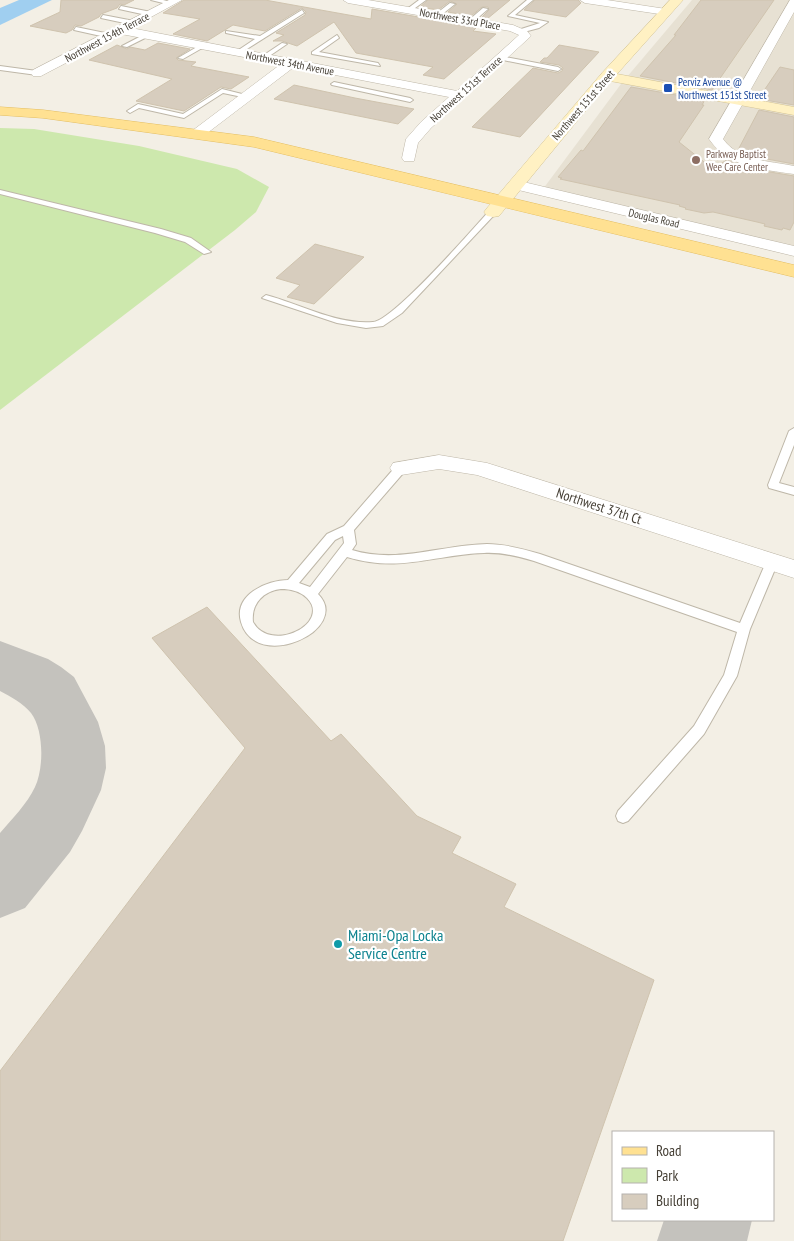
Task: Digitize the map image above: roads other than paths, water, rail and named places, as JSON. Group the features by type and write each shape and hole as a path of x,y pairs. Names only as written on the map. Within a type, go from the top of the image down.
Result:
{"main road":[{"path":"0,112 43,114 197,134 242,152 794,271"},
{"path":"497,207 794,284"}],"street":[{"name":"Northwest 33rd Place","path":"350,0 516,29"},
{"path":"586,0 666,12"},
{"name":"Northwest 151st Street","path":"497,207 609,74 677,0"},
{"name":"Northwest 154th Terrace","path":"37,74 174,2"},
{"path":"794,2 716,139 720,148 738,158 794,170"},
{"name":"Northwest 151st Terrace","path":"409,158 411,142 459,95 525,36 516,29"},
{"name":"Northwest 34th Avenue","path":"115,33 146,35 294,64 336,78 409,96 459,95"},
{"path":"197,134 247,96 294,64"},
{"path":"609,74 738,98 794,111"},
{"path":"738,98 794,105"},
{"name":"Douglas Road","path":"515,185 794,251"},
{"name":"Northwest 37th Ct","path":"401,468 439,462 479,468 794,569"}],"lane":[{"path":"154,0 174,2"},
{"path":"409,10 423,0"},
{"path":"516,29 537,27 545,22 512,16 530,0"},
{"path":"438,15 452,4"},
{"path":"121,8 151,14"},
{"path":"471,21 485,9"},
{"path":"237,53 302,12"},
{"path":"103,17 134,23"},
{"path":"76,29 115,33"},
{"path":"228,32 260,38"},
{"path":"125,46 146,35"},
{"path":"294,64 338,38"},
{"path":"263,58 284,44"},
{"path":"181,58 202,46"},
{"path":"314,53 378,66"},
{"path":"500,58 558,69"},
{"path":"350,61 336,78 396,97 409,96"},
{"path":"0,68 37,74"},
{"path":"130,111 138,106 184,116 222,92 247,96"},
{"path":"396,97 409,96"},
{"path":"0,192 158,231 188,240 206,252"},
{"path":"266,298 351,323 376,325 386,321 399,311 497,207"},
{"path":"794,431 773,485 794,491"},
{"path":"291,585 331,537 348,529 401,468"},
{"path":"312,593 350,544 348,529"},
{"path":"345,552 364,559 394,562 477,549 496,548 517,552 744,629"},
{"path":"623,816 699,730 730,676 744,629 772,562"},
{"path":"291,585 312,593 318,600 320,610 318,619 308,632 290,640 278,641 266,639 256,634 249,627 246,619 246,610 257,594 266,588 291,585"}],"water":[{"path":"19,0 52,0 0,25 0,8"}],"place":[{"name":"Perviz Avenue @ Northwest 151st Street","path":"668,88"},
{"name":"Parkway Baptist Wee Care Center","path":"696,160"},
{"name":"Miami-Opa Locka Service Centre","path":"338,944"}]}
